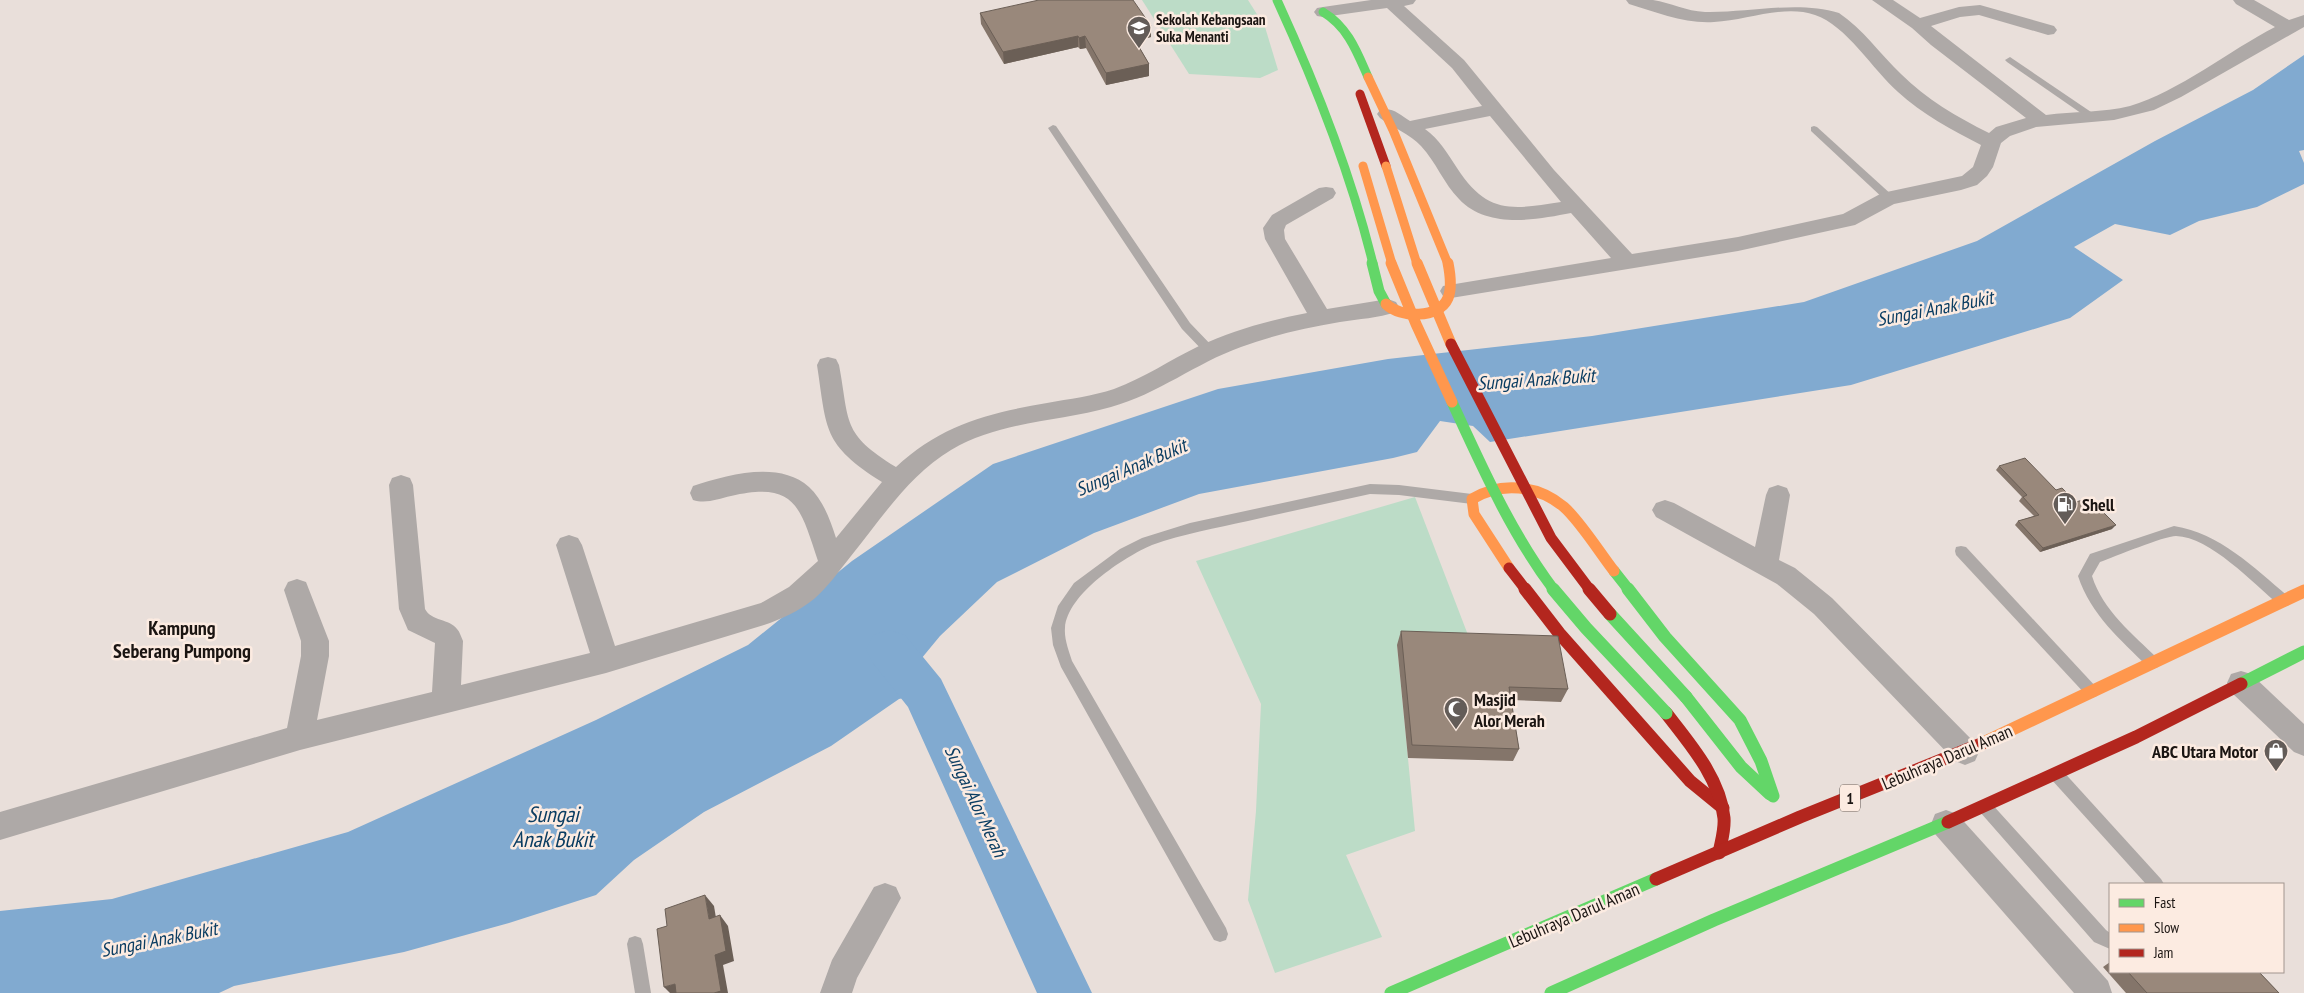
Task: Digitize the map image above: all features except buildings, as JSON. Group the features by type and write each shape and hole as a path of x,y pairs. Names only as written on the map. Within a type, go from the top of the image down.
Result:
{"main road":[{"path":"1277,0 1308,66 1330,123 1356,204 1379,291 1388,306 1408,314 1430,313 1445,304 1451,291 1449,269 1387,114 1346,32 1333,17 1319,6"},
{"path":"1319,6 1340,46"},
{"path":"1357,86 1386,166 1413,255 1438,319 1551,538 1568,565 1686,697 1741,767 1760,787 1800,817"},
{"path":"1361,161 1389,257 1416,324 1475,451 1524,546 1542,574 1564,602 1666,713 1703,765 1723,808 1724,830 1719,853"},
{"path":"1723,808 1690,780 1559,632 1519,583 1474,514 1472,499 1478,493 1493,487 1507,486 1525,489 1548,497 1565,508 1659,630 1740,720 1780,801"},
{"name":"Lebuhraya Darul Aman","path":"1391,993 1800,817 1965,752 2304,591"},
{"path":"1550,993 1714,920 1985,807 2136,737 2304,652"}],"street":[{"path":"1635,0 1683,15 1698,17 1716,17 1776,4 1798,5 1820,11 1838,21 1896,80 1917,98 1955,124 1991,142"},
{"path":"1881,0 1918,24 1937,42 2042,121"},
{"path":"2242,0 2296,24"},
{"path":"1319,6 1399,1 1447,52 1496,109 1547,174 1628,263"},
{"path":"1918,24 1959,12 1980,10 2048,30"},
{"path":"1451,291 1738,244 1848,220 1857,217 1889,198 1972,180 1984,170 1991,142 1995,137 2008,129 2042,121 2127,112 2156,103 2296,24"},
{"path":"1407,127 1496,109"},
{"path":"1387,114 1428,142 1466,194 1484,207 1518,214 1533,214 1575,206"},
{"path":"1321,317 1272,231 1273,226 1279,220 1326,193"},
{"path":"0,826 300,737 446,702 606,660 764,614 787,604 810,587 899,481 942,443 1004,419 1108,399 1139,390 1210,350 1280,326 1388,306"},
{"path":"828,365 839,427 846,441 852,449 899,481"},
{"path":"702,493 743,483 763,481 779,483 794,489 810,506 831,562"},
{"path":"401,485 412,609 418,622 447,636 449,641 446,702"},
{"path":"1765,565 1778,495"},
{"path":"1665,510 1786,576 1823,606 1965,752"},
{"path":"569,545 606,660"},
{"path":"297,590 315,641 315,656 300,737"},
{"path":"2240,683 2304,743"},
{"path":"1946,824 2096,993"},
{"path":"836,993 843,971 885,898"}],"lane":[{"path":"2010,60 2091,116"},
{"path":"1053,128 1186,326 1210,350"},
{"path":"1814,129 1889,198"},
{"path":"1220,934 1066,663 1060,645 1058,628 1063,610 1070,597 1079,586 1125,553 1147,542 1190,528 1370,489 1391,489 1472,499"},
{"path":"2153,663 2098,606 2088,588 2085,576 2095,558 2174,532 2191,534 2208,541 2227,554 2284,600"},
{"path":"1961,551 2092,692"},
{"path":"2056,774 2155,883"},
{"path":"1985,807 2100,936 2109,940"},
{"path":"635,944 643,993"}],"green space":[{"path":"1142,0 1248,0 1265,27 1278,70 1260,78 1189,74"},
{"path":"1415,497 1473,648 1397,645 1415,831 1346,855 1382,937 1275,973 1248,900 1256,811 1261,704 1196,561"}],"water":[{"name":"Sungai Anak Bukit","path":"2304,55 2304,150 2299,151 2304,163 2304,184 2257,207 2199,221 2170,235 2115,224 2074,247 2123,280 2070,318 1851,385 1490,442 1473,426 1440,421 1417,452 1199,494 1094,533 997,582 940,636 921,659 925,693 899,699 831,746 704,812 634,860 596,895 509,923 404,952 234,986 219,993 0,993 0,911 112,899 348,832 596,720 748,645 852,561 993,464 1218,389 1388,359 1592,336 1804,302 1977,241 2155,141 2253,90"}],"waterway":[{"name":"Sungai Alor Merah","path":"889,649 925,693 1065,993"}],"traffic: fast":[{"path":"1277,0 1330,125 1359,213 1379,291 1386,304"},
{"path":"1323,12 1332,17 1351,40 1368,77"},
{"path":"1452,402 1505,512 1542,574 1586,628 1666,713"},
{"path":"1614,571 1665,637 1740,720 1761,761 1773,796"},
{"path":"1610,614 1686,697"},
{"path":"2241,684 2304,652"},
{"path":"1686,697 1741,767 1770,794"},
{"path":"1551,993 1714,920 1948,822"},
{"path":"1391,993 1656,879"}],"traffic: slow":[{"path":"1368,77 1393,130 1444,251 1449,273 1450,286 1447,300 1435,309 1416,314 1407,314 1391,309 1386,304"},
{"path":"1363,166 1389,257 1416,324 1452,402"},
{"path":"1386,166 1422,279 1451,344"},
{"path":"1509,568 1474,514 1472,499 1482,492 1506,487 1531,490 1543,494 1564,507 1614,571"},
{"path":"1981,744 2304,591"}],"traffic: jam":[{"path":"1360,94 1386,166"},
{"path":"1451,344 1551,538 1610,614"},
{"path":"1509,568 1559,633 1690,781 1723,808"},
{"path":"1948,822 2136,737 2241,684"},
{"path":"1666,713 1702,762 1717,790 1724,818 1719,853"},
{"path":"1656,879 1800,817 1981,744"}],"place":[{"name":"Sekolah Kebangsaan Suka Menanti","path":"1139,49"},
{"name":"Shell","path":"2065,525"},
{"name":"Masjid Alor Merah","path":"1456,730"},
{"name":"ABC Utara Motor","path":"2276,772"}],"district":[{"name":"Kampung Seberang Pumpong","path":"182,640"}]}
